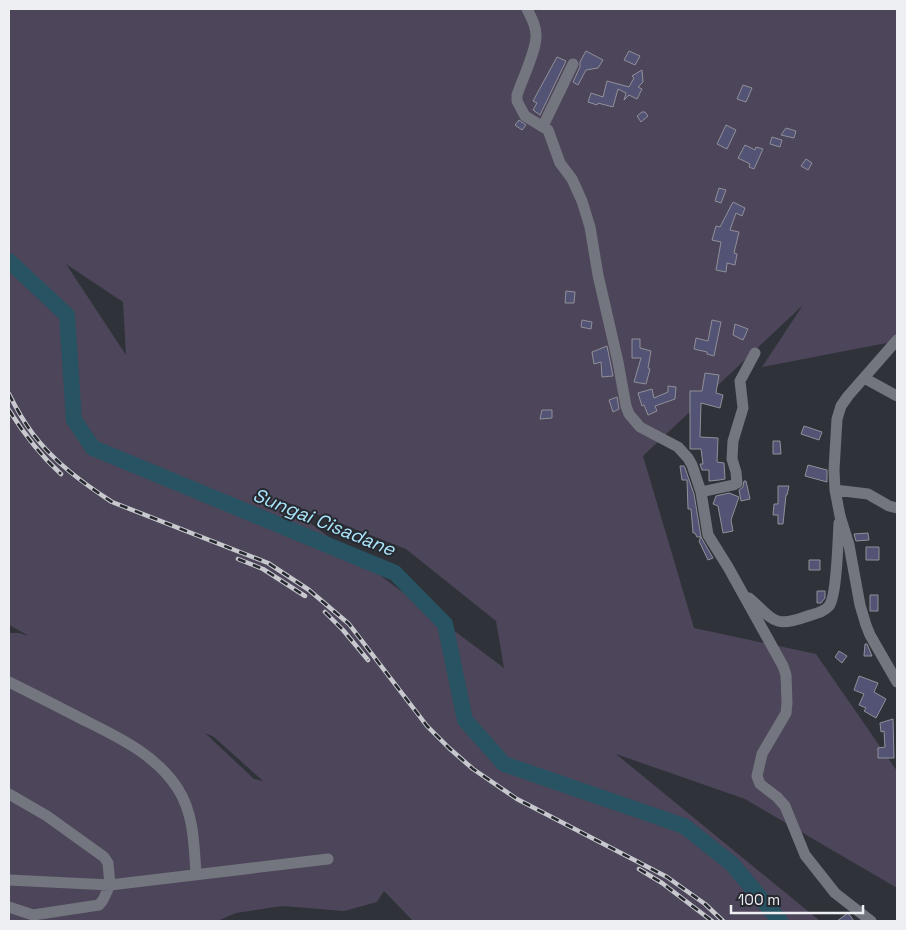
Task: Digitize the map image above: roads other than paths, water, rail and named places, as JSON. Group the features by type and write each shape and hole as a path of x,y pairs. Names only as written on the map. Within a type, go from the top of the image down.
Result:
{"street":[{"path":"527,9 537,36 517,100 525,116 548,130 560,163 572,179 582,201 590,227 598,275 629,414 640,427 678,447 692,465 701,492 708,536 744,594 786,675 788,704 786,713 762,754 758,779 760,784 778,797 785,806 805,855 835,893 871,921"},
{"path":"543,126 572,64"},
{"path":"897,340 841,406 837,419 834,470 835,490 840,516 849,545 860,605 870,635 897,682"},
{"path":"701,492 737,483 738,478 732,459 733,441 743,408 740,381 756,352"},
{"path":"864,378 897,396"},
{"path":"835,490 868,494 889,506 897,508"},
{"path":"744,594 773,620 782,623 790,623 828,607 832,601 840,516"},
{"path":"9,682 122,739 161,769 178,789 187,808 193,836 196,874"},
{"path":"9,794 47,816 104,857 108,863 110,885 99,904 86,907 33,915 9,907"},
{"path":"9,880 110,885 328,859"}],"waterway":[{"name":"Sungai Cisadane","path":"9,261 67,315 74,420 93,448 395,573 445,624 465,720 504,764 684,826 732,864 780,921"}],"railway":[{"path":"9,394 26,425 41,444 80,480 112,502 268,563 309,590 349,624 427,726 473,769 517,799 667,877 705,904 723,921"},
{"path":"9,410 33,444 61,474"},
{"path":"238,559 263,569 305,596"},
{"path":"325,612 368,660"},
{"path":"639,869 662,883 712,921"}]}
